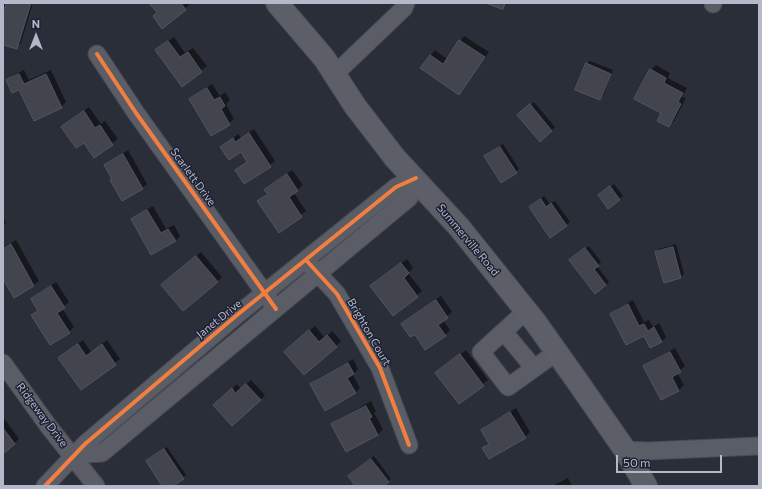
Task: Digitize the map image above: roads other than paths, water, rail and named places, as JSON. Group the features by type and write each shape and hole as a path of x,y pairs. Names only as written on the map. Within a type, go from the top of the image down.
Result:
{"main road":[{"name":"Summerville Road","path":"277,3 324,58 355,106 395,158 416,178 459,227 557,352 625,450 646,486"}],"street":[{"path":"335,74 404,8 406,3"},
{"name":"Scarlett Drive","path":"97,54 136,113 276,309"},
{"path":"72,456 102,453 410,198 416,178"},
{"name":"Janet Drive","path":"45,486 72,456 265,294 396,187 416,178"},
{"name":"Brighton Court","path":"306,260 337,294 380,368 409,445"},
{"path":"526,312 481,352 508,387 557,352"},
{"path":"504,332 534,368"},
{"name":"Ridgeway Drive","path":"3,363 96,486"},
{"path":"625,450 648,452 759,446"}]}
